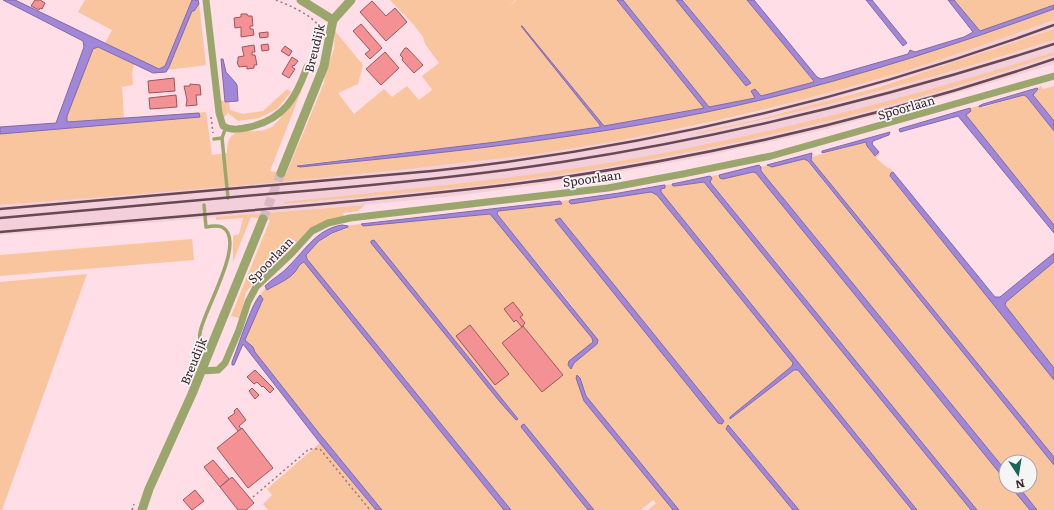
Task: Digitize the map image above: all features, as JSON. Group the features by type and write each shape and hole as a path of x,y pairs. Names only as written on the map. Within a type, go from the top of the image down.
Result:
{"street":[{"path":"206,0 219,113 221,122 226,127 237,129 271,120 279,114 295,97 307,68"},
{"path":"301,0 333,20"},
{"name":"Breudijk","path":"281,174 324,66 333,20 351,0"},
{"name":"Spoorlaan","path":"201,371 215,371 222,367 228,358 248,302 256,287 312,231 328,224 350,218 608,188 771,156 1054,76"},
{"name":"Breudijk","path":"142,510 210,351 262,219"}],"lane":[{"path":"226,127 222,138 228,198"},
{"path":"214,139 222,138"},
{"path":"204,205 206,227 223,227 226,231 229,243 229,250 224,270 199,334 202,345 210,351"}],"path":[{"path":"276,0 309,16"},
{"path":"253,497 309,449 320,449 370,510"}],"shaded area":[{"path":"3,0 15,0 159,69 165,66 192,0 198,0 199,4 194,11 192,11 166,72 153,73 98,47 93,49 67,116 67,122 199,113 200,117 0,134 0,127 56,123 84,47 83,41"},
{"path":"85,0 192,0 165,66 159,69 105,43 112,30 78,12"},
{"path":"390,0 515,0 510,6 516,0 617,0 705,108 604,126 523,26 601,125 600,127 496,142 297,165 300,167 474,149 647,124 704,113 835,81 982,35 1054,9 1054,20 965,52 837,91 723,119 570,149 372,173 213,188 0,205 0,127 67,122 67,116 93,49 98,47 134,64 132,73 133,85 122,87 124,118 206,112 212,155 227,153 228,143 231,136 236,133 258,131 273,126 284,114 297,93 307,71 309,71 270,171 286,174 324,83 325,74 334,49 335,31 363,65 358,84 338,93 354,114 384,89 392,97 407,86 419,100 432,90 422,76 439,63 413,24"},
{"path":"617,0 623,0 709,107 755,98 751,91 755,89 761,96 814,82 747,0 754,0 817,77 821,79 908,54 910,50 915,52 964,37 973,32 948,0 954,0 980,31 1054,5 1054,9 982,35 835,81 704,113 647,124 474,149 300,167 297,166 496,142 600,127 600,125 521,26 604,126 704,108"},
{"path":"623,0 676,0 746,86 751,83 682,0 747,0 814,82 755,98 709,107"},
{"path":"676,0 682,0 751,83 746,86"},
{"path":"866,0 872,0 907,43 903,46"},
{"path":"954,0 1054,0 1054,5 980,31"},
{"path":"199,4 206,65 168,70 192,11 194,11"},
{"path":"1054,20 1054,29 944,66 820,103 696,134 760,121 883,91 1006,56 1054,40 1054,64 827,129 701,157 572,180 462,195 365,205 0,235 0,205 361,174 567,150 695,126 758,112 877,80"},
{"path":"1054,29 1054,40 921,80 787,114 696,133 759,119 879,87"},
{"path":"1054,52 1054,55 918,97 849,116 711,148 571,173 501,183 284,204 284,202 549,172 690,148 847,112"},
{"path":"221,59 223,59 226,72 237,85 238,101 225,102"},
{"path":"1041,86 1043,89 1054,86 1054,121 1032,95 1038,89 1037,88"},
{"path":"1037,88 1038,89 1033,95 1054,121 1054,131 1024,95 979,107 983,104"},
{"path":"287,89 291,92 277,109 259,118 238,121 228,113 224,117 221,111 221,100 229,102 230,110 243,114 263,111"},
{"path":"1024,95 1054,131 1054,225 966,115 970,108 979,106 984,107"},
{"path":"970,108 971,111 966,115 1054,225 1054,233 958,116 900,132 899,129"},
{"path":"890,132 889,135 873,141 872,144 879,152 875,156 867,146 866,142 822,153 822,151"},
{"path":"866,142 876,156 879,152 880,154 876,158 889,169 889,167 893,172 891,173 890,177 1054,380 1054,457 811,160 811,157"},
{"path":"812,153 811,160 1054,457 1054,465 808,161 804,159 772,167 767,165"},
{"path":"804,159 807,161 1054,465 1054,510 1037,510 1024,494 1038,494 1038,454 998,454 998,461 761,171 761,167 767,165 772,167"},
{"path":"759,165 761,167 761,171 998,461 998,471 756,173 753,172 723,179 720,178 719,175"},
{"path":"753,172 756,173 998,471 998,494 1017,494 1030,510 977,510 710,181 712,178 710,176 719,175 720,178 723,179"},
{"path":"893,172 995,297 1000,297 1054,253 1054,262 1006,302 1005,305 1054,368 1054,380 890,176"},
{"path":"710,176 712,178 710,182 977,510 971,510 704,182 675,186 672,184"},
{"path":"704,182 971,510 917,510 661,192 661,189 665,188 665,185 672,184 675,186"},
{"path":"665,185 665,188 661,189 661,192 917,510 912,510 798,370 794,370 730,419 730,417 792,366 793,363 657,195 651,192 571,204 569,202 570,200"},
{"path":"652,192 657,195 793,363 793,366 730,418 795,370 798,370 912,510 799,510 728,425 726,429 793,510 679,510 586,396 580,378 576,378 584,401 673,510 648,510 656,503 653,500 641,510 594,510 524,424 521,427 588,510 511,510 306,259 306,255 320,242 333,233 346,229 345,226 361,224 363,226 490,214 592,338 593,341 574,363 597,344 572,306 497,214 497,211 560,205 562,204 560,201 570,200 569,202 571,204"},
{"path":"560,201 562,204 498,211 497,214 598,340 597,344 574,363 571,369 568,365 569,361 593,342 592,338 490,214 363,226 361,224"},
{"path":"365,205 358,211 343,213 344,217 315,227 271,270 259,277 246,292 240,318 231,316 270,220 251,217 233,262 233,236 239,234 243,218 216,220 216,217"},
{"path":"560,218 724,421 722,424 718,423 555,220"},
{"path":"342,225 348,227 332,233 319,241 306,255 307,259 511,510 504,510 304,262 289,277 267,290 265,286 286,269 312,241 325,231"},
{"path":"192,239 194,260 0,276 0,255"},
{"path":"374,240 518,419 516,420 500,402 371,243 371,241"},
{"path":"304,262 504,510 382,510 318,432 255,352 253,347 245,339 260,295 266,287 267,289 295,272 301,263"},
{"path":"1054,262 1054,368 1005,306 1005,302"},
{"path":"87,274 2,510 0,510 0,282"},
{"path":"260,295 263,299 245,340 253,347 255,352 318,432 382,510 376,510 320,443 243,344 234,365 232,365 249,317"},
{"path":"577,375 580,378 586,396 679,510 673,510 584,401 576,378"},
{"path":"524,424 594,510 588,510 521,427"},
{"path":"728,425 799,510 793,510 726,429"},
{"path":"320,443 376,510 268,510 263,504 272,495 267,489"},
{"path":"1017,494 1024,494 1037,510 1030,510"}],"building":[{"path":"35,0 40,0 45,3 42,9 40,8 39,10 31,6"},
{"path":"372,1 386,16 395,8 407,22 386,41 360,12"},
{"path":"241,14 252,16 253,26 250,26 250,29 253,29 254,35 241,37 241,27 235,28 234,18 241,17"},
{"path":"361,24 382,48 370,59 365,54 370,50 353,31"},
{"path":"268,32 268,37 260,38 259,33"},
{"path":"268,44 269,50 262,51 261,45"},
{"path":"254,45 255,52 252,52 252,55 255,55 257,65 254,65 254,68 247,69 247,66 239,67 237,62 238,57 244,56 242,47"},
{"path":"285,46 292,51 289,56 281,51"},
{"path":"405,48 407,48 423,65 414,73 402,60 403,58 400,55"},
{"path":"385,52 399,68 381,85 366,69"},
{"path":"292,57 298,61 294,66 293,65 292,67 295,69 289,78 282,74"},
{"path":"174,78 175,91 149,93 148,81"},
{"path":"190,84 200,85 201,95 196,95 197,105 186,106 187,100 184,86 190,86"},
{"path":"176,95 177,107 150,109 149,98"},
{"path":"513,302 523,315 520,317 525,323 522,327 516,320 514,322 504,309"},
{"path":"470,325 509,374 495,385 456,336"},
{"path":"523,326 563,375 542,392 502,343"},
{"path":"255,370 274,389 270,393 257,382 254,384 247,377"},
{"path":"252,388 259,395 255,399 249,391"},
{"path":"237,408 246,420 239,426 241,429 238,431 228,418 235,413 234,411"},
{"path":"242,428 273,468 248,488 217,448"},
{"path":"213,460 229,479 220,487 204,467"},
{"path":"232,477 254,503 246,510 238,510 220,487"},
{"path":"195,490 204,501 192,510 183,500"}],"tunnel":[{"path":"263,219 281,173"}],"railway":[{"path":"0,209 432,171 591,149 748,117 825,98 978,52 1054,25"},
{"path":"0,218 452,177 624,152 810,113 933,81 1054,44"},
{"path":"0,232 421,194 552,179 616,169 743,145 868,115 993,79 1054,59"}]}
